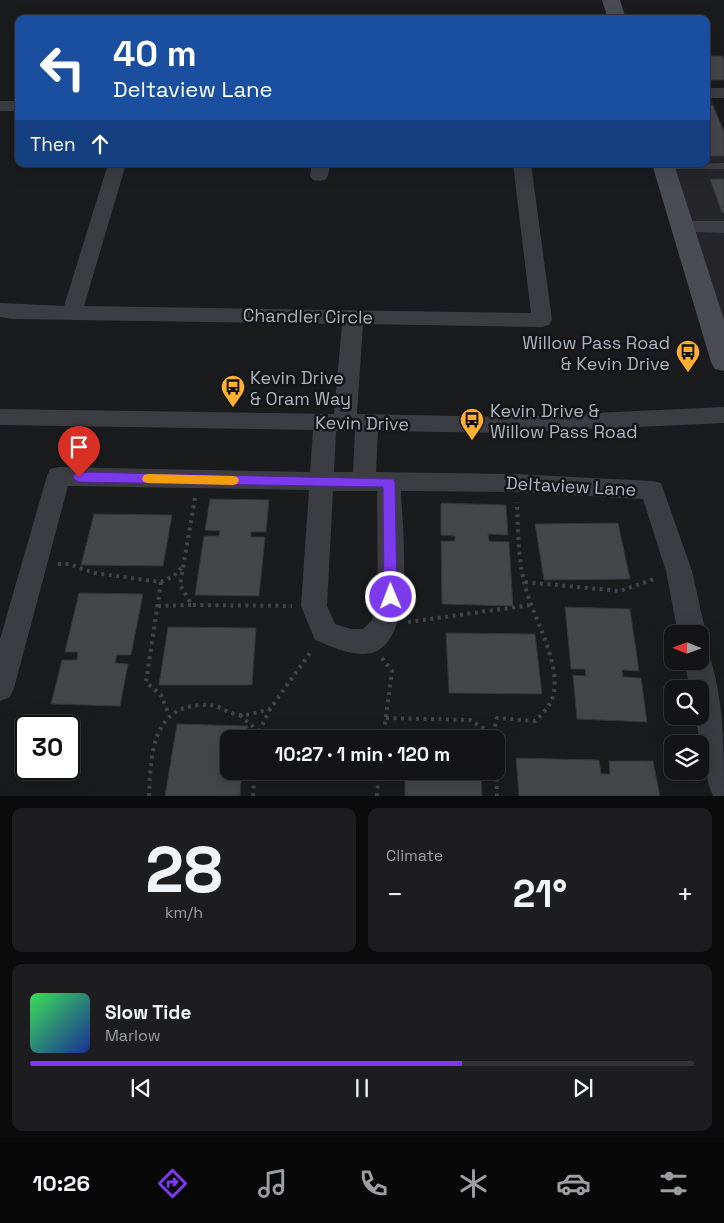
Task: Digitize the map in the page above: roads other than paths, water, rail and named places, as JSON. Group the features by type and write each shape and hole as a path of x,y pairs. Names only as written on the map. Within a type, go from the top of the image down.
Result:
{"main road":[{"path":"611,0 616,15"},
{"path":"664,167 720,337 724,362"}],"street":[{"path":"710,93 724,93"},
{"path":"0,106 15,106"},
{"path":"72,313 115,167"},
{"name":"Chandler Circle","path":"0,310 72,313 542,320 522,167"},
{"path":"683,227 724,227"},
{"path":"353,317 342,482 314,606 325,632 351,641 377,633 391,597 389,482"},
{"name":"Kevin Drive","path":"0,417 509,425 724,416"},
{"path":"342,482 346,422"},
{"name":"Deltaview Lane","path":"0,688 60,476 198,480 515,483 652,490 679,570 690,625"},
{"path":"700,670 724,786"}],"lane":[{"path":"710,166 724,166"}],"place":[{"name":"Willow Pass Road & Kevin Drive","path":"688,373"},
{"name":"Kevin Drive & Oram Way","path":"233,408"},
{"name":"Kevin Drive & Willow Pass Road","path":"472,441"}]}
